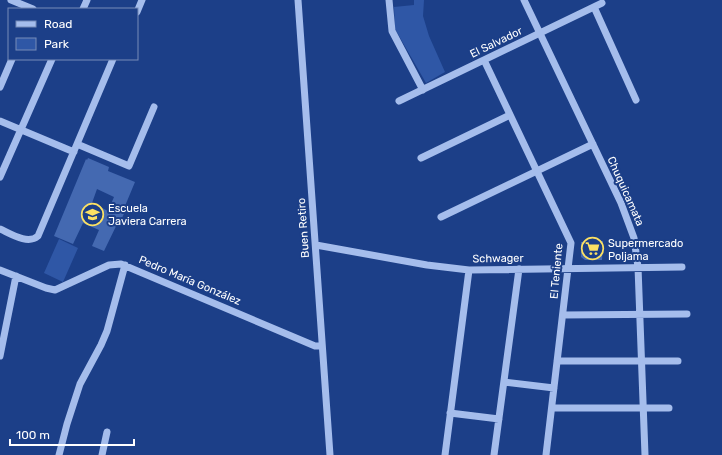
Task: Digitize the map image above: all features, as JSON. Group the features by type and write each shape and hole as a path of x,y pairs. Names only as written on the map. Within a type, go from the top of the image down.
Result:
{"street":[{"path":"11,0 31,8"},
{"path":"138,10 142,0"},
{"name":"Buen Retiro","path":"298,0 330,455"},
{"path":"389,0 392,31 423,90"},
{"name":"Chuquicamata","path":"524,0 621,203 634,238 638,267 645,455"},
{"name":"El Salvador","path":"399,101 602,4"},
{"path":"594,7 636,100"},
{"path":"0,88 12,60"},
{"path":"0,177 20,130 26,122 52,60"},
{"path":"0,229 26,240 34,239 40,233 113,60"},
{"name":"El Teniente","path":"484,60 571,242 546,455"},
{"path":"78,144 129,166 154,107"},
{"path":"421,158 510,115"},
{"path":"0,121 74,152"},
{"path":"442,217 593,144"},
{"name":"Schwager","path":"316,245 469,270 682,267"},
{"path":"0,270 55,290 109,265 117,263 125,265"},
{"name":"Pedro María González","path":"59,455 66,424 80,384 101,345 107,330 125,265 314,346 322,346"},
{"path":"494,455 519,269"},
{"path":"445,455 469,270"},
{"path":"0,356 16,276"},
{"path":"563,315 687,314"},
{"path":"557,361 678,361"},
{"path":"504,382 554,388"},
{"path":"552,408 669,408"},
{"path":"450,413 499,419"},
{"path":"102,455 107,432"}],"green space":[{"path":"414,0 424,0 423,16 429,36 445,72 426,83 395,29 394,7 414,5"},
{"path":"59,239 78,248 63,282 44,273"}],"building":[{"path":"88,158 109,167 108,171 135,182 125,206 127,207 104,251 92,246 99,230 83,223 73,244 54,236 86,159 87,160","holes":["97,189 114,197 108,211 92,203"]},
{"name":"Supermercado Poljama","path":"603,241 602,260 585,260 581,257 581,242"}],"place":[{"name":"Escuela Javiera Carrera","path":"93,214"},
{"name":"Supermercado Poljama","path":"592,249"}]}
